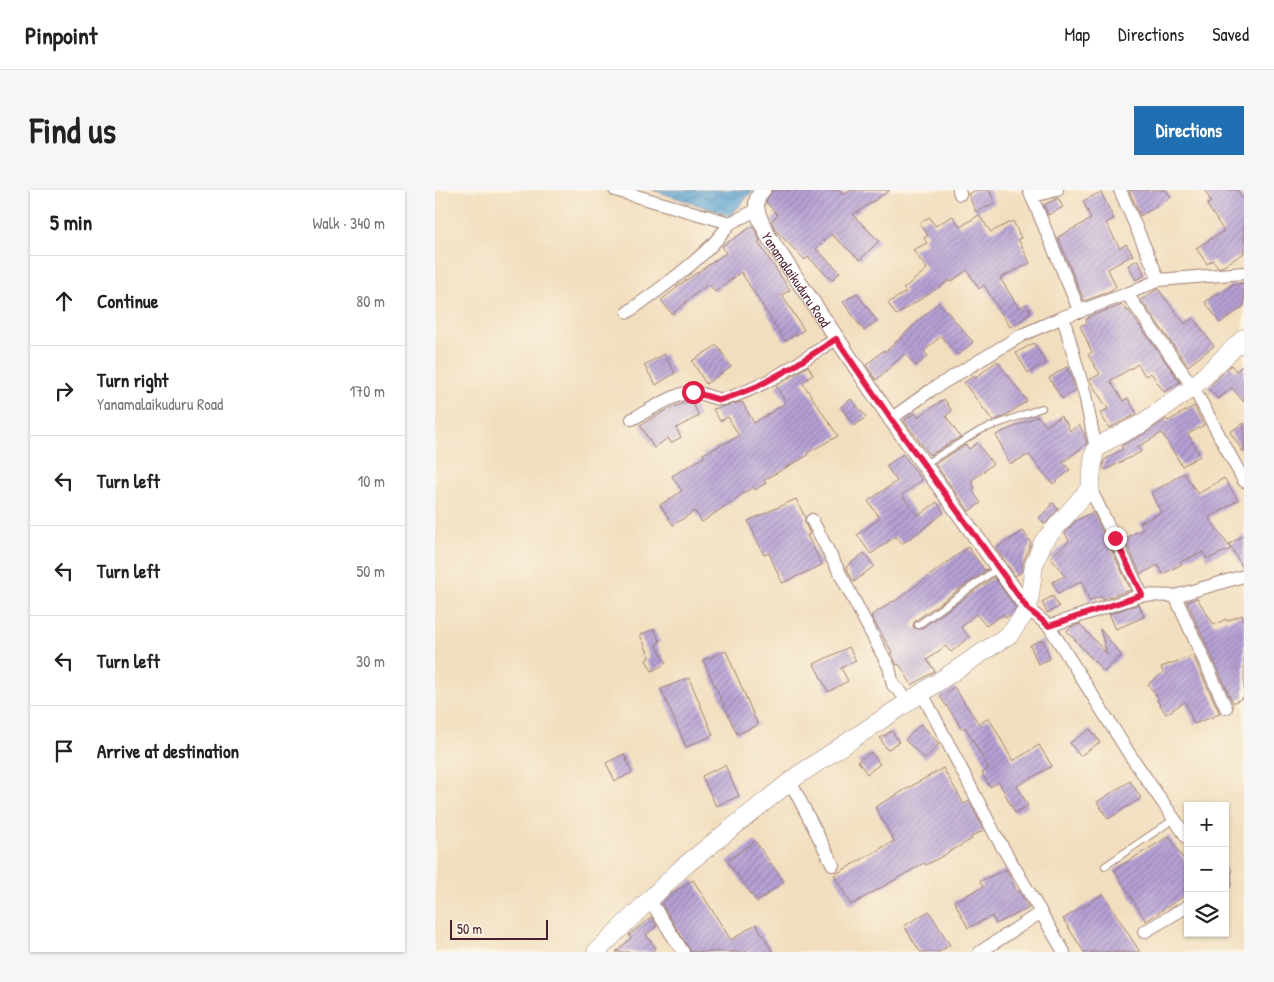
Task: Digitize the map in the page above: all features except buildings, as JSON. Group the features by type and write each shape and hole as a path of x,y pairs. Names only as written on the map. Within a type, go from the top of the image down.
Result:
{"main road":[{"path":"596,952 683,867 790,781 1009,634 1028,609 1034,565 1043,542 1090,488 1094,454 1097,449 1107,441 1141,424 1193,387 1244,338"}],"street":[{"path":"615,190 731,223"},
{"path":"628,312 695,260 722,236 731,223 757,210 755,202 763,190"},
{"path":"1057,190 1031,193 1080,312"},
{"path":"1121,190 1159,280"},
{"name":"Yanamalaikuduru Road","path":"757,210 768,236 836,339 891,419 1028,609"},
{"path":"891,419 931,390 1022,335 1063,317 1127,294 1159,280 1244,273"},
{"path":"1127,294 1193,387 1244,481"},
{"path":"1063,317 1085,395 1097,449"},
{"path":"632,419 684,393 702,394 720,400 730,397 758,386 791,368 836,339"},
{"path":"1090,488 1142,595"},
{"path":"812,520 889,667 893,685 916,697 1064,952"},
{"path":"1049,626 1142,595 1175,596 1244,576"},
{"path":"1175,596 1226,708"},
{"path":"1028,609 1049,626 1130,755 1184,834"},
{"path":"790,781 833,865"},
{"path":"649,899 683,952"},
{"path":"1144,932 1184,908"},
{"path":"980,952 1040,913"}],"lane":[{"path":"923,464 981,430 1042,408"},
{"path":"918,625 998,568"},
{"path":"1105,866 1174,820"}],"water":[{"path":"653,190 753,190 731,216"}],"route":[{"path":"693,392 720,400 730,397 758,386 791,368 836,339 891,419 1028,609 1049,626 1142,595 1115,538"}]}
